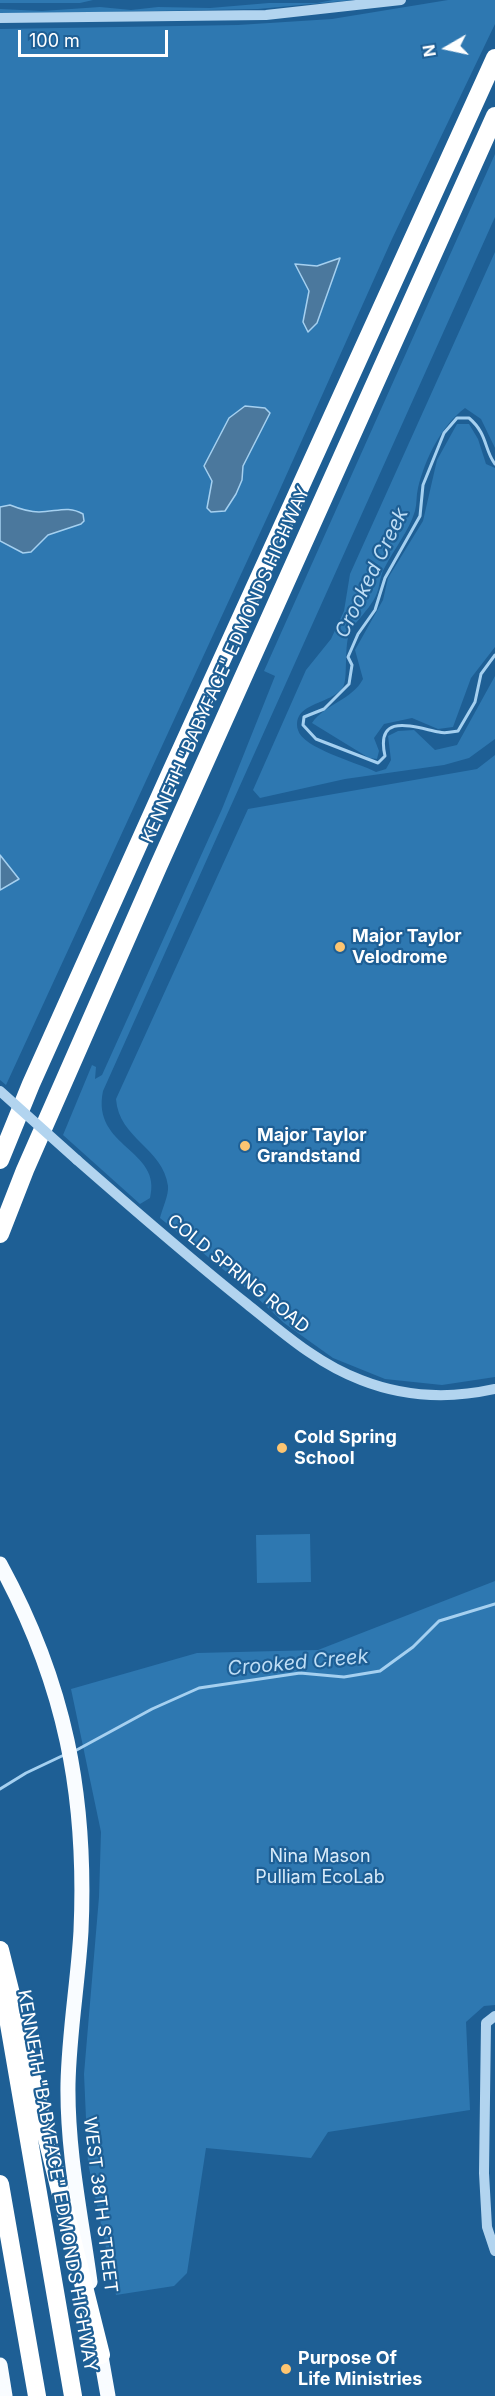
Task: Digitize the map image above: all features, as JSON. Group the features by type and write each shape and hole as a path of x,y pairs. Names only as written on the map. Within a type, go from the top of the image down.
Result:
{"highway":[{"name":"KENNETH \"BABYFACE\" EDMONDS HIGHWAY","path":"0,1160 31,1084 495,58"},
{"name":"KENNETH \"BABYFACE\" EDMONDS HIGHWAY","path":"0,1234 25,1170 163,856 495,116"},
{"path":"0,1138 31,1084"},
{"path":"0,1950 100,2355"},
{"name":"KENNETH \"BABYFACE\" EDMONDS HIGHWAY","path":"0,1972 73,2396"},
{"path":"0,2184 37,2396"}],"main road":[{"name":"WEST 38TH STREET","path":"0,1564 27,1618 59,1707 71,1751 78,1796 82,1839 82,1884 69,2054 69,2116 78,2209 108,2396"},
{"path":"0,2364 5,2396"}],"street":[{"path":"0,18 273,15 401,0"},
{"name":"COLD SPRING ROAD","path":"0,1091 229,1290 295,1343 332,1366 370,1384 411,1393 435,1396 495,1389"},
{"path":"490,2019 484,2173 487,2227 495,2251"}],"green space":[{"path":"0,0 93,0 80,3 0,3"},
{"path":"354,0 258,9 0,14 0,9 42,11 100,7 131,10 158,7 210,8 269,3 317,3"},
{"path":"448,0 495,0 495,24 392,239 277,496 6,1085 0,1080 0,29 238,25 332,19"},
{"path":"495,154 495,217 103,1091 102,1110 107,1125 138,1158 151,1182 150,1198 140,1204 63,1135 92,1065 96,1067 95,1079 102,1075 222,809 275,676 264,671"},
{"path":"495,252 495,448 481,419 465,408 456,415 441,434 425,466 418,488 415,511 409,526 383,570 374,599 349,634 343,687 338,693 306,709 297,721 298,730 309,743 376,772 386,769 391,760 388,736 398,731 414,730 435,750 457,745 495,676 495,739 469,758 444,765 345,779 260,798 253,790 306,670 331,639 344,611 350,574"},
{"path":"457,424 469,424 478,439 486,464 495,468 495,647 471,678 453,727 438,729 412,718 384,724 374,738 379,751 377,759 369,758 312,723 324,711 352,692 363,679 355,650 383,600 388,578 423,521 437,460"},
{"name":"Major Taylor Velodrome","path":"495,755 495,1377 442,1385 385,1379 333,1358 284,1323 251,1292 160,1218 168,1190 164,1173 158,1162 125,1124 119,1113 116,1099 248,809 477,769"},
{"path":"310,1534 311,1582 257,1583 256,1535"},
{"name":"Nina Mason Pulliam EcoLab","path":"495,1581 495,2005 484,2006 466,2022 470,2110 328,2132 311,2158 206,2148 187,2273 174,2286 116,2295 88,2163 84,2074 99,1897 101,1832 71,1689 197,1653 318,1650"}],"shaded area":[{"path":"340,258 317,323 308,332 303,322 309,291 295,264 317,266"},
{"path":"245,406 265,408 270,413 243,466 242,480 236,494 225,511 211,512 207,508 212,481 204,466 229,418"},
{"path":"10,505 35,512 78,511 83,514 84,521 48,535 31,552 23,553 0,541 0,507"},
{"path":"0,855 19,879 0,890"}],"waterway":[{"name":"Crooked Creek","path":"495,464 480,430 469,418 457,418 444,433 423,485 420,516 385,578 375,610 358,634 348,657 352,665 349,684 324,709 304,717 303,725 316,739 378,763 385,756 383,742 386,733 391,728 408,726 444,733 458,731 475,702 481,674 495,655"},
{"name":"Crooked Creek","path":"73,1752 152,1709 199,1688 300,1673 344,1677 380,1671 413,1647 439,1621 495,1604"},
{"name":"Crooked Creek","path":"0,1789 26,1773 64,1755"}],"place":[{"name":"Major Taylor Velodrome","path":"340,947"},
{"name":"Major Taylor Grandstand","path":"245,1146"},
{"name":"Cold Spring School","path":"282,1448"},
{"name":"Purpose Of Life Ministries","path":"286,2369"}]}
